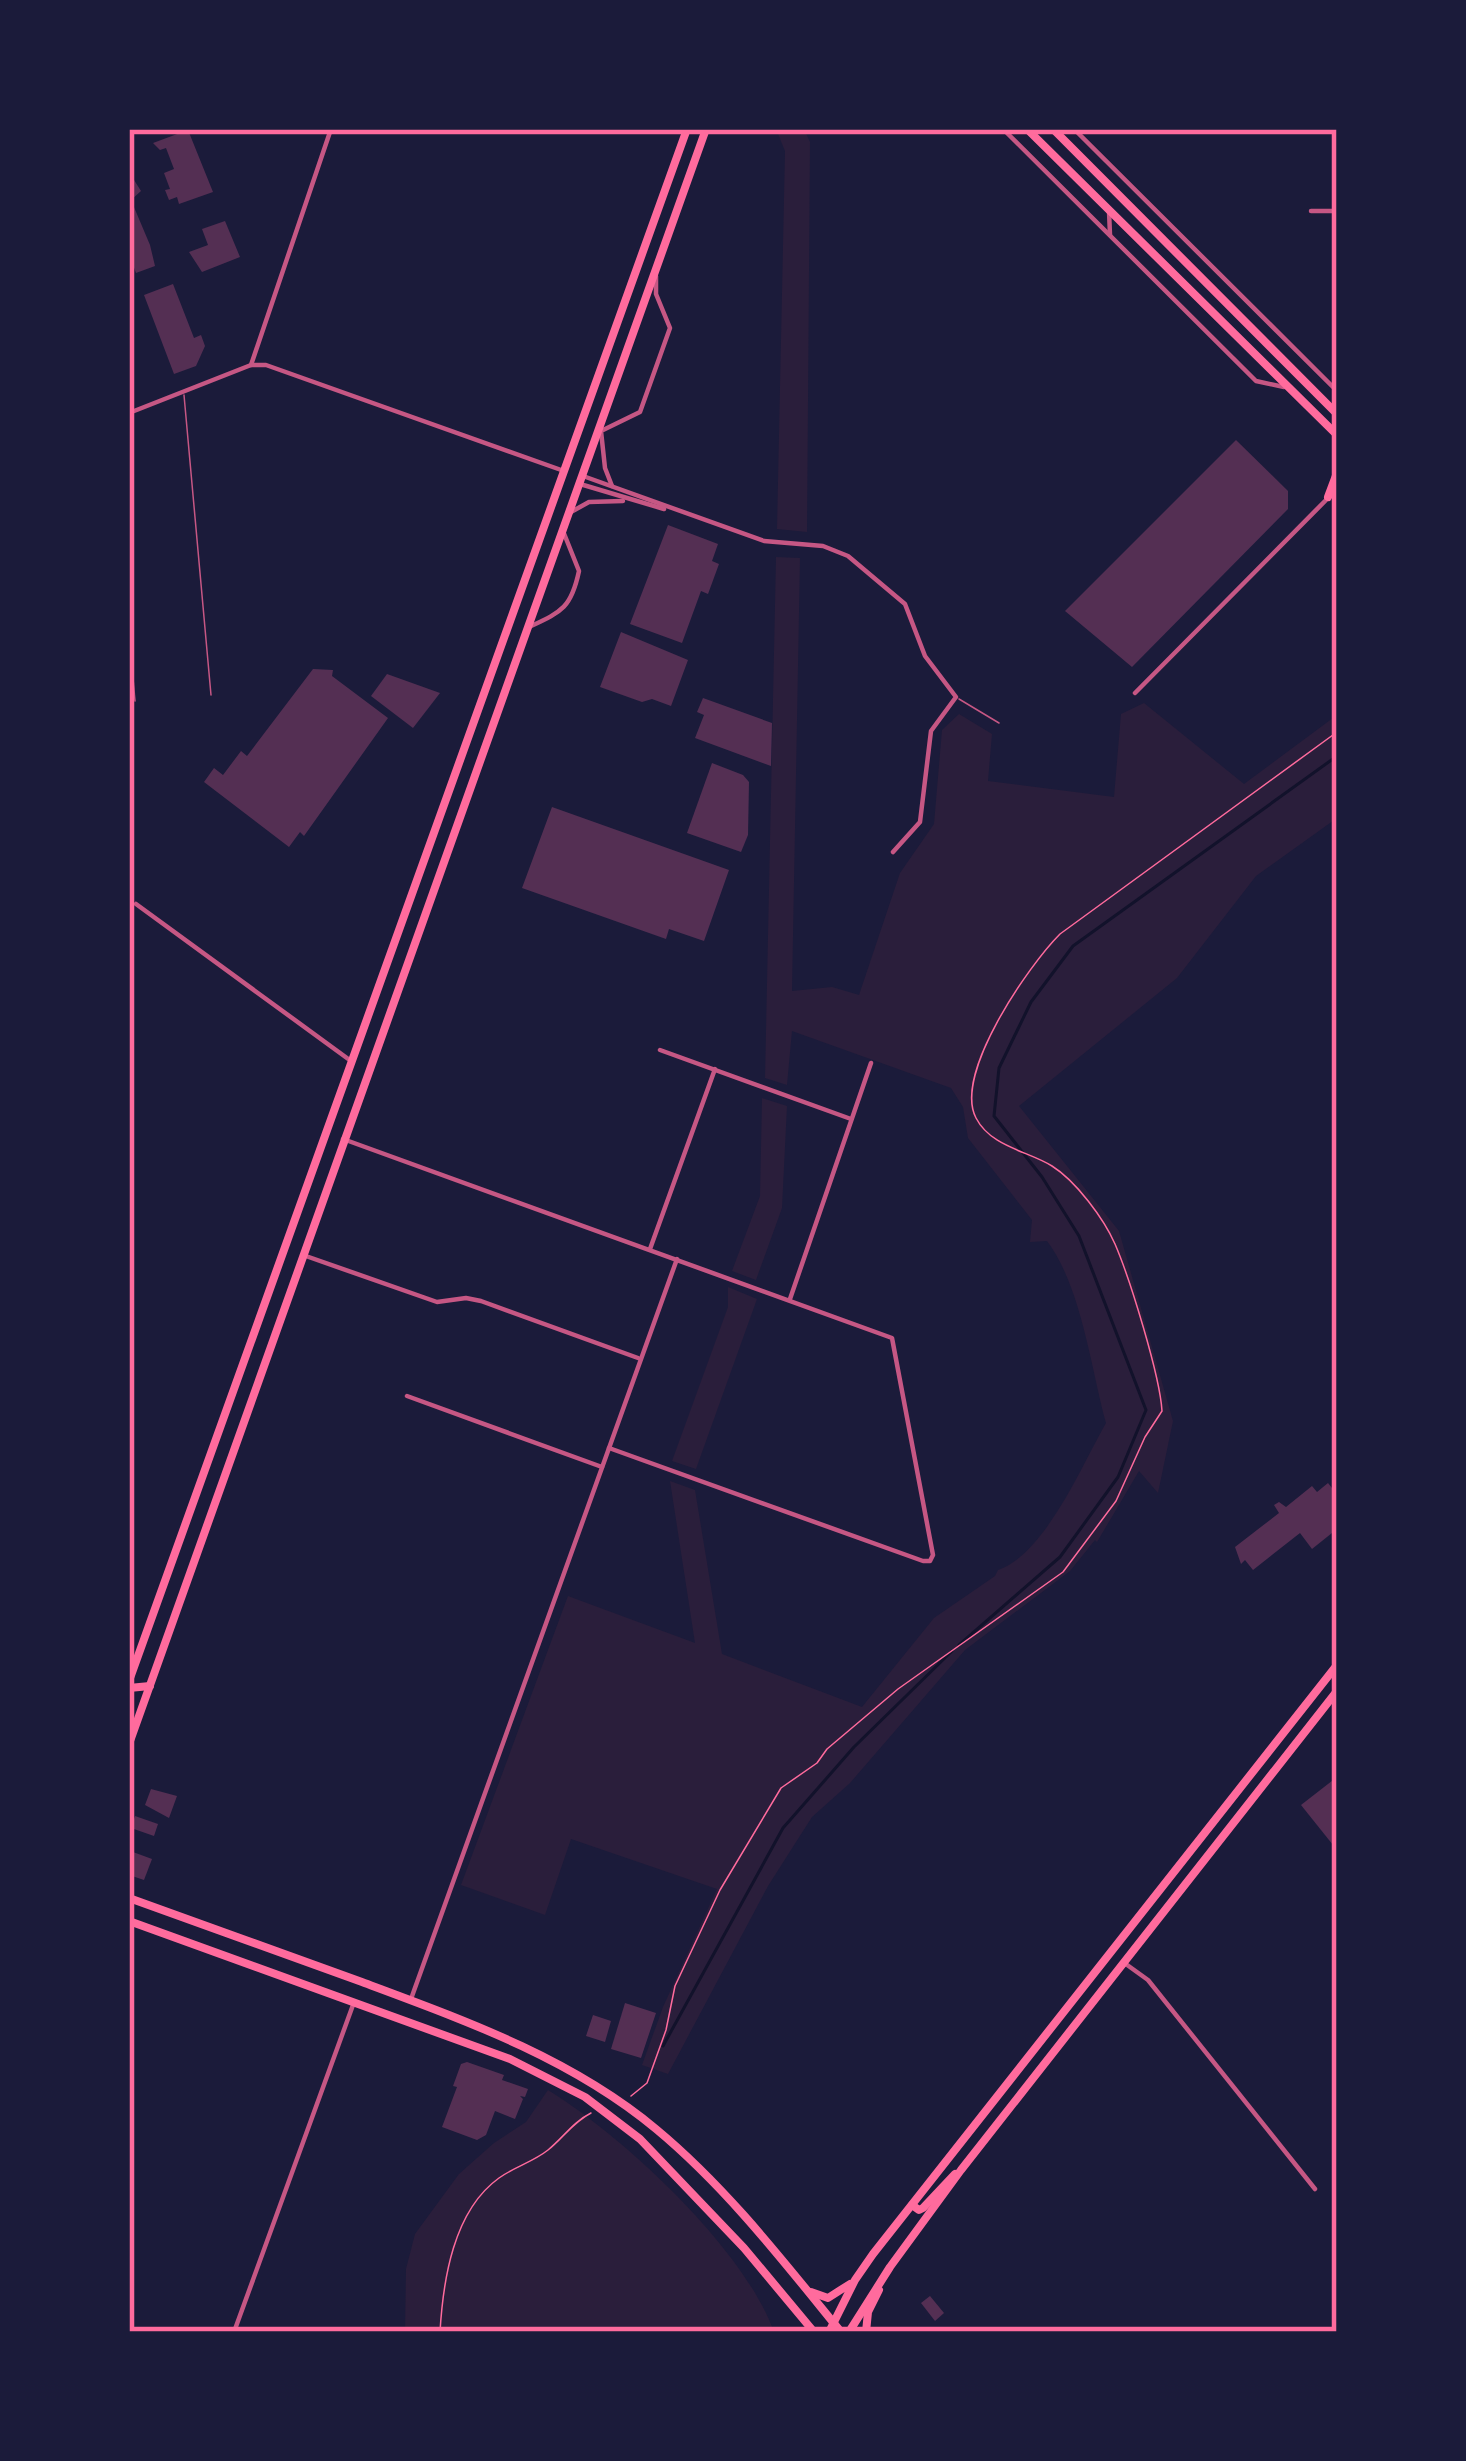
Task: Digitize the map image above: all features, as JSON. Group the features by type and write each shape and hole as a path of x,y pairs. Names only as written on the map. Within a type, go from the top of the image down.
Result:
{"main road":[{"path":"150,1686 129,1682 687,129"},
{"path":"129,1744 706,129"},
{"path":"1027,129 1337,435"},
{"path":"1053,129 1337,414"},
{"path":"647,238 664,244"},
{"path":"564,471 582,480"},
{"path":"1334,492 1337,473"},
{"path":"459,763 478,770"},
{"path":"455,773 478,770"},
{"path":"285,1247 303,1256"},
{"path":"831,2327 855,2279 897,2224 1337,1666"},
{"path":"129,1898 411,2000 511,2041 594,2085 703,2172 831,2327 845,2332 962,2170 1337,1691"},
{"path":"1252,1774 1264,1784"},
{"path":"129,1922 510,2060 585,2097 640,2139 814,2332"},
{"path":"1111,1952 1123,1962"},
{"path":"355,2001 361,1982"},
{"path":"403,2019 411,2000"},
{"path":"912,2205 923,2208 944,2182 962,2170"},
{"path":"687,2188 703,2172"},
{"path":"897,2224 908,2243"},
{"path":"866,2332 868,2312 890,2267"},
{"path":"804,2289 828,2298 855,2279"},
{"path":"792,2307 798,2332"}],"street":[{"path":"250,365 331,129"},
{"path":"1003,129 1256,381 1289,388"},
{"path":"1070,129 1337,391"},
{"path":"1109,211 1110,235"},
{"path":"1311,211 1337,211"},
{"path":"612,486 601,430 640,412 667,339 669,324 656,294 656,268"},
{"path":"129,413 250,365 288,371 564,471"},
{"path":"582,480 612,486 764,542 823,546 848,556 902,599 925,656 956,697 932,729 920,822 893,852"},
{"path":"582,480 629,501"},
{"path":"1135,694 1334,492"},
{"path":"570,512 589,502 659,506"},
{"path":"527,629 568,605 579,571 563,531"},
{"path":"136,904 351,1061"},
{"path":"660,1050 851,1119"},
{"path":"790,1299 871,1063"},
{"path":"650,1249 715,1069"},
{"path":"344,1139 886,1334 896,1345 933,1555 930,1561 609,1448"},
{"path":"303,1256 437,1302 481,1300 640,1359"},
{"path":"411,2000 677,1259"},
{"path":"407,1396 602,1467"},
{"path":"1123,1962 1148,1980 1315,2189"},
{"path":"234,2332 355,2001"}],"lane":[{"path":"183,391 211,695"},
{"path":"129,633 135,701"},
{"path":"956,697 1000,721 1000,730"}],"path":[{"path":"647,2083 675,1986 728,1874 781,1789 808,1771 827,1748 898,1689 1063,1572 1116,1502 1162,1411 1113,1241 1061,1173 1008,1147 975,1115 972,1085 1005,1010 1036,961 1060,934 1337,732"},
{"path":"440,2332 442,2288 470,2214 498,2178 546,2152 579,2119"}],"shaded area":[{"path":"776,129 804,129 810,142 807,532 777,529 785,151"},
{"path":"776,557 800,558 792,991 832,987 859,995 900,873 934,824 942,730 959,714 992,734 988,781 1114,797 1121,714 1144,703 1244,784 1337,715 1337,818 1256,876 1177,978 1019,1106 1119,1231 1173,1421 1158,1493 1139,1471 1097,1542 1070,1571 965,1650 850,1783 812,1817 768,1886 668,2074 642,2065 717,1889 571,1839 545,1915 461,1885 568,1596 695,1643 670,1481 695,1490 722,1654 862,1707 934,1618 1031,1546 1061,1506 1106,1423 1084,1328 1059,1259 1047,1241 1030,1242 1032,1220 968,1138 963,1107 951,1088 792,1031 787,1085 765,1078"},
{"path":"762,1098 787,1106 782,1208 756,1280 732,1271 760,1196"},
{"path":"728,1287 757,1299 696,1469 672,1461 728,1307"},
{"path":"548,2090 611,2135 678,2197 737,2265 774,2332 405,2332 406,2269 415,2234 459,2174 526,2122"}],"building":[{"path":"188,130 213,192 179,204 177,197 169,200 165,190 170,189 164,173 174,169 166,148 160,150 153,143"},
{"path":"129,172 141,191 131,200 155,266 136,273 129,254"},
{"path":"225,221 240,257 202,272 189,252 208,245 202,229"},
{"path":"173,284 194,338 201,335 205,346 196,366 174,374 144,295"},
{"path":"1236,440 1288,491 1288,509 1132,667 1065,611"},
{"path":"668,525 718,544 712,561 719,564 708,594 701,591 682,643 630,624"},
{"path":"621,632 688,660 671,706 652,699 642,702 600,687"},
{"path":"313,669 333,670 332,676 388,718 304,836 300,832 289,847 204,782 214,768 223,775 241,751 247,756"},
{"path":"387,674 440,693 413,728 371,696"},
{"path":"703,698 772,723 771,766 695,738 704,715 697,712"},
{"path":"712,763 749,782 748,835 741,852 687,833"},
{"path":"552,807 729,870 704,941 669,929 666,939 522,888"},
{"path":"1328,1483 1332,1488 1337,1484 1337,1529 1312,1549 1300,1533 1253,1570 1245,1560 1241,1564 1235,1547 1279,1513 1274,1505 1279,1502 1286,1507 1312,1486 1317,1492"},
{"path":"1337,1777 1337,1850 1301,1805"},
{"path":"151,1789 177,1796 169,1818 145,1805"},
{"path":"135,1816 158,1824 154,1836 131,1828"},
{"path":"133,1852 152,1859 144,1880 129,1875"},
{"path":"625,2003 656,2013 641,2058 611,2049"},
{"path":"593,2015 611,2021 605,2042 586,2036"},
{"path":"467,2062 528,2089 525,2097 520,2096 515,2119 495,2111 486,2135 477,2140 442,2127 461,2064"},
{"path":"930,2296 944,2313 935,2321 921,2303"}],"waterway":[{"path":"959,1645 1060,1557 1118,1477 1146,1410 1079,1236 1042,1177 994,1116 999,1068 1031,1002 1073,946 1337,756"},
{"path":"663,2046 783,1828 854,1747 952,1651"}]}
